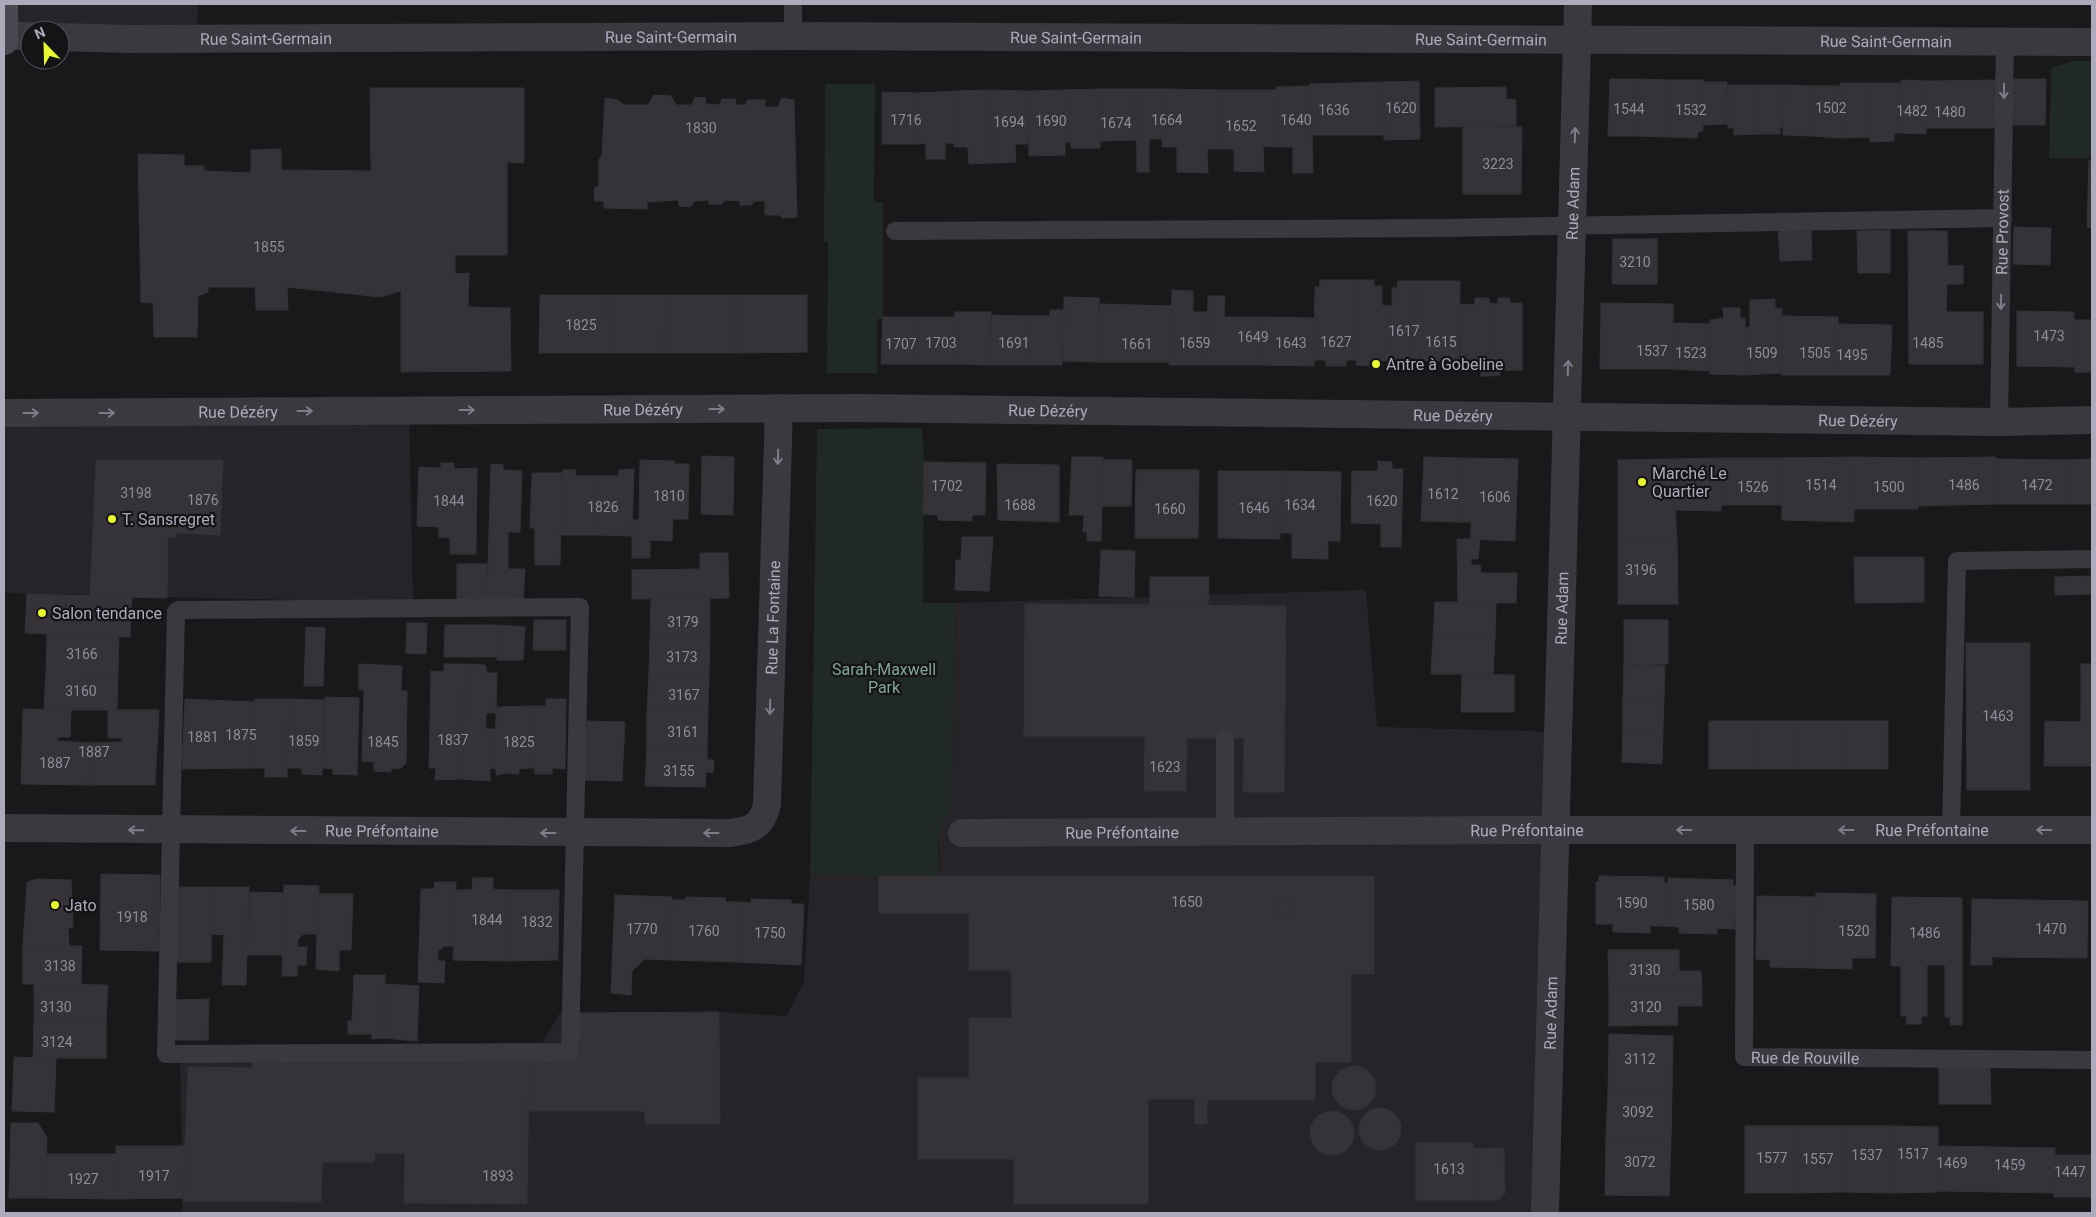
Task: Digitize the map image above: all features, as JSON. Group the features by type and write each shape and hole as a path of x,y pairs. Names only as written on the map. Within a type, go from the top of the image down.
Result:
{"main road":[{"path":"4,4 4,41"}],"street":[{"name":"Rue Adam","path":"1545,1213 1578,4"},
{"path":"4,36 20,36"},
{"name":"Rue Saint-Germain","path":"70,37 149,39 793,36 2092,42"},
{"name":"Rue Dézéry","path":"4,413 779,408 1999,422 2092,420"},
{"name":"Rue La Fontaine","path":"758,825 764,816 767,804 779,408"},
{"name":"Rue Préfontaine","path":"4,828 730,833 745,831 758,825"},
{"name":"Rue Préfontaine","path":"962,833 2092,830"}],"lane":[{"path":"793,4 793,36"},
{"name":"Rue Provost","path":"1999,422 2005,43"},
{"path":"895,231 1572,226 2003,218"},
{"path":"1951,830 1958,561 2092,558"},
{"path":"580,607 575,833 570,1052 166,1054 170,830 176,612 178,610 580,607"},
{"path":"1225,738 1225,831"},
{"name":"Rue de Rouville","path":"1745,830 1744,1057 2092,1060"}],"shaded area":[{"path":"4,4 198,4 197,30 70,28 70,20 20,20 20,27 4,27"},
{"path":"409,404 413,603 4,593 4,413"},
{"path":"1366,590 1377,727 1558,732 1545,1213 183,1213 180,1060 537,1053 559,1014 719,1012 787,1016 804,981 810,875 940,876 938,831 942,819 951,810 956,603"}],"green space":[{"path":"2073,61 2092,61 2092,158 2049,158 2051,68"},
{"path":"825,84 875,84 874,202 883,202 883,319 877,319 877,373 827,373 828,242 824,242"},
{"name":"Sarah-Maxwell Park","path":"922,428 924,462 923,603 956,603 951,810 941,825 939,833 940,877 810,875 817,429"}],"building":[{"path":"1610,79 1638,79 1636,136 1608,136"},
{"path":"1638,79 1670,80 1668,137 1636,136"},
{"path":"2012,79 2046,79 2045,125 2012,125"},
{"path":"1670,80 1703,80 1703,131 1698,132 1697,138 1668,137"},
{"path":"1902,80 1927,81 1926,134 1900,133 1900,83"},
{"path":"1996,80 1995,128 1926,128 1927,81"},
{"path":"1419,81 1420,139 1384,140 1383,82"},
{"path":"1383,82 1384,135 1312,135 1310,84"},
{"path":"1702,82 1727,82 1728,124 1703,125"},
{"path":"1840,83 1870,83 1870,137 1841,138"},
{"path":"1870,83 1900,83 1900,133 1894,133 1894,141 1870,142"},
{"path":"1728,85 1756,85 1756,134 1734,135 1734,128 1728,128"},
{"path":"1756,85 1784,85 1783,127 1780,127 1780,134 1756,134"},
{"path":"1784,85 1813,86 1812,136 1783,135"},
{"path":"1311,86 1313,173 1293,173 1293,147 1276,147 1276,87"},
{"path":"1813,86 1841,86 1841,138 1812,136"},
{"path":"1506,87 1506,99 1516,100 1516,126 1435,127 1435,88"},
{"path":"370,88 524,88 524,163 507,162 507,255 455,255 455,274 469,273 468,307 510,308 511,371 401,372 401,291 380,297 287,287 288,310 256,310 255,287 208,287 208,292 198,296 197,337 154,337 153,303 141,302 138,154 184,155 184,166 204,166 204,171 251,173 251,150 281,149 281,170 371,171"},
{"path":"1100,89 1136,89 1136,140 1100,141"},
{"path":"1100,89 1100,148 1071,148 1071,142 1065,142 1065,90"},
{"path":"1136,89 1164,89 1163,139 1149,139 1149,172 1137,172"},
{"path":"1164,89 1220,90 1221,149 1207,149 1208,173 1177,172 1177,147 1162,147"},
{"path":"991,90 1028,91 1028,144 1015,144 1016,162 992,163"},
{"path":"991,90 992,163 969,164 968,147 954,147 955,91"},
{"path":"1065,90 1065,155 1029,156 1028,91"},
{"path":"1220,90 1276,90 1276,147 1263,146 1264,172 1234,171 1234,149 1221,149"},
{"path":"955,91 954,143 945,143 945,159 926,159 926,143 919,144 919,93"},
{"path":"882,92 919,93 919,144 882,144"},
{"path":"654,95 671,96 676,105 692,105 695,97 706,98 705,104 720,105 722,99 735,99 736,105 746,105 747,100 765,100 765,107 778,107 782,98 794,100 797,217 783,218 779,215 765,215 765,201 754,201 752,205 740,205 740,201 725,200 722,204 709,204 709,200 695,201 690,207 679,206 678,200 647,202 647,209 604,208 604,201 595,201 594,189 599,185 599,160 602,155 605,98 618,100 624,105 648,105"},
{"path":"1463,127 1522,127 1521,194 1463,194"},
{"path":"2089,160 2092,160 2092,228 2087,227"},
{"path":"1811,226 1812,260 1780,261 1778,227"},
{"path":"2014,227 2051,228 2050,265 2013,264"},
{"path":"1890,230 1890,273 1858,273 1857,231"},
{"path":"1908,231 1947,231 1948,266 1963,265 1963,284 1947,284 1946,312 1983,312 1983,364 1909,364"},
{"path":"1613,239 1657,239 1657,284 1612,284"},
{"path":"1320,280 1357,280 1356,360 1346,360 1346,366 1326,366 1326,360 1314,360 1315,287 1320,287"},
{"path":"1357,280 1374,280 1374,286 1382,286 1382,305 1386,306 1385,361 1369,360 1369,366 1356,365"},
{"path":"1398,281 1416,281 1415,361 1385,361 1386,306 1392,306 1392,288 1397,288"},
{"path":"1416,281 1460,281 1459,360 1415,361"},
{"path":"1172,290 1193,291 1193,312 1208,312 1207,365 1169,365"},
{"path":"540,295 608,295 609,353 539,353"},
{"path":"608,295 665,295 664,353 609,353"},
{"path":"665,295 736,295 736,353 664,353"},
{"path":"736,295 807,295 807,352 736,353"},
{"path":"1208,296 1225,296 1224,317 1262,317 1261,365 1207,365"},
{"path":"1064,297 1099,298 1098,362 1063,361"},
{"path":"1475,298 1489,298 1489,376 1481,376 1481,369 1460,369 1460,304 1475,305"},
{"path":"1498,298 1510,298 1510,303 1522,303 1522,370 1500,370 1500,375 1489,376 1489,303 1498,304"},
{"path":"1775,299 1775,308 1782,309 1781,373 1745,375 1745,327 1750,328 1750,300"},
{"path":"1601,303 1673,304 1673,369 1600,369"},
{"path":"1100,304 1171,306 1169,362 1098,362"},
{"path":"1723,308 1740,308 1740,318 1745,318 1745,375 1710,374 1710,320 1724,318"},
{"path":"1050,310 1064,310 1062,365 1028,365 1028,316 1050,316"},
{"path":"2017,311 2074,312 2074,367 2017,366"},
{"path":"955,312 991,312 990,365 954,364"},
{"path":"992,315 1028,316 1028,365 990,365"},
{"path":"1782,316 1838,317 1838,375 1781,375"},
{"path":"883,317 919,317 918,364 881,364"},
{"path":"919,317 955,317 954,364 918,364"},
{"path":"1262,317 1314,318 1314,366 1261,365"},
{"path":"2074,320 2092,320 2092,372 2075,372"},
{"path":"1673,323 1711,324 1709,371 1673,369"},
{"path":"1838,324 1892,325 1890,375 1838,375"},
{"path":"702,456 734,457 733,515 701,514"},
{"path":"1072,457 1103,457 1101,541 1087,541 1087,532 1083,532 1084,515 1069,515"},
{"path":"1424,457 1460,458 1458,522 1421,521"},
{"path":"1854,457 1919,458 1918,509 1854,509"},
{"path":"1854,457 1854,522 1782,520 1782,458"},
{"path":"1996,457 1996,504 1918,506 1919,458"},
{"path":"1460,458 1518,459 1515,541 1471,539 1471,522 1458,522"},
{"path":"1722,458 1721,511 1675,510 1677,540 1618,540 1618,460"},
{"path":"1722,458 1782,458 1782,505 1721,505"},
{"path":"1996,459 2067,460 2066,504 1996,504"},
{"path":"2092,459 2092,504 2066,504 2067,460"},
{"path":"96,460 223,460 220,535 176,533 176,538 168,537 167,598 90,596"},
{"path":"640,460 674,461 674,464 689,464 688,519 673,519 672,541 650,540 650,558 632,558 632,520 639,520"},
{"path":"1103,460 1132,460 1131,506 1102,506"},
{"path":"1378,461 1392,462 1392,469 1403,469 1401,547 1381,547 1381,524 1351,523 1352,471 1378,471"},
{"path":"924,462 986,463 985,515 972,515 972,521 938,520 938,515 923,514"},
{"path":"441,463 454,463 454,469 477,468 476,554 450,554 450,538 439,537 439,527 417,526 419,467 441,468"},
{"path":"491,464 503,465 503,470 522,471 520,532 508,532 508,569 525,569 523,601 487,599"},
{"path":"997,464 1059,465 1059,522 998,520"},
{"path":"634,469 632,536 596,535 598,476 618,476 619,470"},
{"path":"563,470 576,470 575,476 598,476 596,535 560,535"},
{"path":"1136,470 1199,470 1198,538 1135,538"},
{"path":"1218,471 1281,471 1280,539 1218,538"},
{"path":"1281,471 1341,472 1340,541 1328,541 1328,559 1292,558 1292,533 1280,533"},
{"path":"532,473 562,473 560,565 535,565 535,528 530,528"},
{"path":"962,537 993,537 989,591 955,590 956,560 961,560"},
{"path":"1457,539 1480,539 1478,559 1471,559 1471,565 1480,565 1481,573 1517,573 1516,603 1458,602"},
{"path":"1618,540 1677,540 1678,604 1618,604"},
{"path":"1101,550 1135,551 1134,597 1099,596"},
{"path":"700,553 728,553 729,598 632,599 632,570 700,569"},
{"path":"1854,557 1924,557 1924,602 1855,603"},
{"path":"2092,561 2092,606 2091,594 2055,595 2055,577 2091,576"},
{"path":"457,564 487,564 487,599 457,600"},
{"path":"1150,577 1209,577 1208,605 1150,605"},
{"path":"27,594 132,597 130,637 25,633"},
{"path":"710,598 710,636 650,636 651,599"},
{"path":"1435,602 1496,602 1495,637 1433,638"},
{"path":"1025,604 1286,606 1284,792 1243,792 1244,738 1187,738 1186,791 1144,791 1145,736 1024,736"},
{"path":"534,620 566,620 566,650 533,650"},
{"path":"1624,620 1668,620 1668,664 1624,665"},
{"path":"407,623 427,623 426,654 406,653"},
{"path":"445,625 497,625 497,657 444,657"},
{"path":"497,625 525,627 523,660 497,660"},
{"path":"306,627 325,628 323,686 304,686"},
{"path":"47,634 119,636 118,673 46,672"},
{"path":"650,636 710,636 709,673 649,673"},
{"path":"1495,637 1493,674 1431,674 1433,638"},
{"path":"1966,643 2030,643 2030,790 1967,790"},
{"path":"359,664 402,666 401,691 407,691 406,763 400,769 391,768 391,772 374,771 374,762 362,761 364,690 359,690"},
{"path":"444,664 465,664 462,779 435,780 436,768 429,768 431,671 444,672"},
{"path":"465,664 485,665 487,673 497,673 496,713 486,713 486,729 495,729 495,768 490,769 490,781 462,779"},
{"path":"2081,664 2092,664 2092,712 2081,711"},
{"path":"1624,665 1665,666 1664,699 1623,698"},
{"path":"46,672 118,673 117,710 44,710"},
{"path":"649,673 709,673 708,711 647,710"},
{"path":"1462,674 1514,675 1514,712 1461,712"},
{"path":"325,697 359,698 357,775 333,774 333,769 323,768"},
{"path":"1623,698 1664,699 1663,730 1623,729"},
{"path":"185,699 255,702 252,768 182,769"},
{"path":"255,699 289,699 287,777 265,777 265,768 252,768"},
{"path":"289,699 324,700 322,775 302,774 302,768 287,768"},
{"path":"546,699 566,699 565,769 552,768 552,774 535,774 535,768 530,768 531,706 546,706"},
{"path":"531,706 530,768 519,769 519,774 505,773 497,775 495,768 496,707"},
{"path":"23,709 71,710 70,737 58,737 57,741 90,743 88,785 21,784"},
{"path":"108,710 159,710 155,785 88,785 90,743 122,742 122,738 108,738"},
{"path":"647,710 708,711 707,749 647,748"},
{"path":"2081,711 2092,712 2092,766 2044,766 2045,721 2081,722"},
{"path":"587,721 625,722 622,781 584,780"},
{"path":"1709,721 1756,721 1756,769 1709,769"},
{"path":"1756,721 1794,721 1794,769 1756,769"},
{"path":"1794,721 1842,721 1842,769 1794,769"},
{"path":"1842,721 1888,721 1888,769 1842,769"},
{"path":"1623,729 1663,730 1662,764 1622,762"},
{"path":"647,748 707,749 707,760 714,760 713,773 706,772 705,787 645,786"},
{"path":"101,874 160,875 159,951 100,950"},
{"path":"879,876 1374,876 1374,974 1351,974 1351,1062 1315,1062 1315,1100 1207,1100 1207,1124 1195,1124 1195,1099 1148,1099 1148,1204 1014,1204 1014,1159 918,1159 918,1078 969,1078 969,1018 1012,1018 1011,970 969,970 969,913 879,913"},
{"path":"1599,876 1664,877 1664,884 1666,883 1664,926 1650,926 1650,933 1613,932 1613,924 1596,924 1596,882 1599,882"},
{"path":"473,878 493,878 493,889 508,890 506,961 453,960 456,890 472,890"},
{"path":"1668,878 1733,880 1733,886 1736,886 1735,929 1717,928 1717,934 1679,933 1679,927 1664,926 1666,883 1668,884"},
{"path":"37,879 71,880 73,928 68,928 69,946 23,946 27,882"},
{"path":"435,882 456,882 454,946 445,946 438,951 438,961 445,961 444,983 418,982 421,889 434,889"},
{"path":"284,885 319,886 317,934 304,934 298,939 297,947 307,947 306,965 297,965 297,976 282,976"},
{"path":"177,887 212,887 211,962 175,962"},
{"path":"212,887 249,887 246,985 222,985 224,935 212,934"},
{"path":"508,890 559,890 558,960 506,961"},
{"path":"250,892 284,893 282,955 247,955"},
{"path":"1816,893 1876,894 1875,958 1852,958 1852,969 1814,968"},
{"path":"318,894 353,894 351,950 339,950 339,971 316,969"},
{"path":"615,895 672,897 670,960 645,959 632,971 631,995 611,993"},
{"path":"1757,896 1816,897 1814,968 1770,967 1770,960 1756,959"},
{"path":"686,897 726,898 725,902 739,902 737,962 670,960 672,900 685,900"},
{"path":"1892,897 1962,898 1962,1025 1950,1025 1950,1017 1945,1017 1945,965 1927,965 1927,1016 1922,1016 1921,1024 1906,1024 1907,1016 1901,1016 1901,966 1891,966"},
{"path":"751,899 791,900 791,904 804,904 801,965 737,962 739,902 751,903"},
{"path":"1280,899 1288,899 1293,904 1291,915 1280,917 1275,912 1275,904"},
{"path":"1972,899 2088,901 2087,958 1992,957 1992,965 1971,965"},
{"path":"23,946 82,946 81,984 23,984"},
{"path":"1608,950 1679,950 1679,971 1701,971 1702,989 1609,990"},
{"path":"354,975 385,975 384,1038 372,1039 372,1034 348,1034 348,1021 352,1021"},
{"path":"34,984 108,985 106,1021 34,1021"},
{"path":"384,984 419,986 417,1041 384,1038"},
{"path":"1702,989 1702,1006 1677,1006 1678,1025 1609,1026 1609,990"},
{"path":"209,999 208,1040 172,1040 173,1000"},
{"path":"719,1012 720,1124 645,1124 645,1111 529,1111 529,1058 576,1058 576,1013"},
{"path":"34,1021 106,1021 106,1058 33,1058"},
{"path":"1609,1034 1673,1036 1672,1092 1608,1091"},
{"path":"14,1057 56,1059 54,1112 12,1111"},
{"path":"529,1058 527,1204 404,1203 405,1153 375,1153 374,1162 322,1162 321,1202 183,1201 188,1067 252,1068 253,1061"},
{"path":"1350,1066 1358,1066 1370,1072 1376,1088 1370,1104 1358,1110 1350,1110 1338,1104 1332,1092 1332,1084 1338,1072"},
{"path":"1939,1067 1990,1067 1991,1104 1939,1104"},
{"path":"1608,1091 1672,1092 1671,1140 1606,1138"},
{"path":"1384,1108 1392,1111 1398,1117 1401,1129 1398,1141 1392,1147 1376,1150 1368,1147 1362,1141 1359,1125 1362,1117 1368,1111"},
{"path":"1332,1111 1344,1115 1350,1121 1354,1133 1350,1145 1344,1151 1332,1155 1320,1151 1314,1145 1310,1133 1314,1121 1320,1115"},
{"path":"11,1123 38,1123 47,1138 45,1198 9,1198"},
{"path":"1745,1126 1794,1126 1794,1193 1745,1193"},
{"path":"1794,1126 1842,1126 1841,1192 1794,1193"},
{"path":"1842,1126 1890,1126 1889,1193 1841,1192"},
{"path":"1890,1126 1938,1127 1938,1192 1889,1193"},
{"path":"1606,1138 1671,1140 1669,1196 1605,1195"},
{"path":"1416,1143 1473,1143 1473,1200 1416,1200"},
{"path":"116,1146 185,1146 184,1198 116,1199"},
{"path":"1938,1146 2055,1148 2054,1193 1937,1191"},
{"path":"1504,1148 1505,1193 1499,1200 1473,1200 1473,1149"},
{"path":"47,1154 116,1154 116,1199 45,1198"},
{"path":"2054,1155 2092,1155 2092,1197 2054,1197"}],"place":[{"name":"Antre à Gobeline","path":"1376,364"},
{"name":"Marché Le Quartier","path":"1642,482"},
{"name":"T. Sansregret","path":"112,519"},
{"name":"Salon tendance","path":"42,613"},
{"name":"Jato","path":"55,905"}]}
